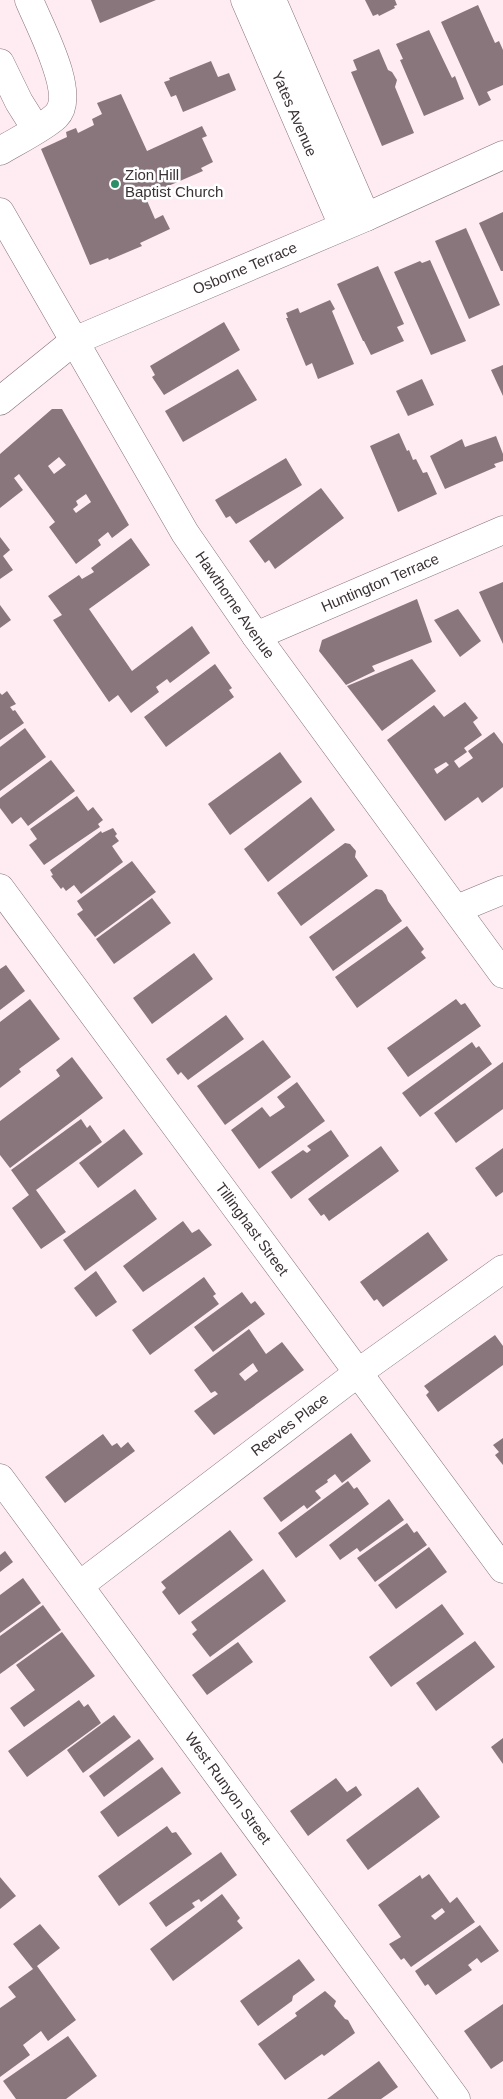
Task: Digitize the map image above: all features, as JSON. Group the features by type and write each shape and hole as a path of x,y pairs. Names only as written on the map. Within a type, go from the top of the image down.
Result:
{"street":[{"path":"0,151 57,116 63,105 61,77 28,0"},
{"name":"Yates Avenue","path":"245,0 355,222"},
{"name":"Yates Avenue","path":"272,0 355,222"},
{"path":"0,63 19,102 36,128"},
{"name":"Osborne Terrace","path":"0,402 74,341 355,222 503,155"},
{"name":"Hawthorne Avenue","path":"0,212 185,533 256,636 503,974"},
{"name":"Huntington Terrace","path":"256,636 503,530"},
{"name":"Tillinghast Street","path":"0,888 503,1569"},
{"path":"457,909 503,890"},
{"name":"Reeves Place","path":"80,1585 359,1372 503,1269"},
{"name":"West Runyon Street","path":"0,1478 456,2099"}],"building":[{"path":"91,0 156,0 100,23"},
{"path":"365,0 395,0 397,5 394,6 395,8 379,16 378,14 373,16"},
{"path":"478,5 495,43 499,41 503,50 503,85 487,92 491,100 479,106 441,22"},
{"path":"429,30 452,78 455,76 464,99 424,116 400,60 403,59 396,44"},
{"path":"379,49 388,70 392,72 397,80 395,87 414,133 382,146 351,72 357,70 353,60"},
{"path":"211,61 218,77 229,73 236,90 183,112 176,95 171,97 164,82 170,80 169,78"},
{"name":"Zion Hill Baptist Church","path":"121,94 147,151 202,126 207,136 202,138 213,162 201,168 203,171 145,196 155,219 163,215 170,229 140,243 142,246 109,260 108,258 90,265 41,149 67,137 66,132 76,128 78,133 94,125 92,119 102,114 97,103"},
{"path":"503,212 503,271 501,271 479,223"},
{"path":"466,228 500,305 469,319 435,241"},
{"path":"430,260 466,341 431,355 394,272 420,261 422,263"},
{"path":"378,266 404,324 397,327 404,341 371,355 337,284"},
{"path":"330,300 335,309 332,311 354,364 318,379 312,363 306,366 286,318 288,318 286,313 298,308 300,313"},
{"path":"224,322 240,350 164,395 152,377 155,375 150,366"},
{"path":"503,365 503,396 491,370"},
{"path":"238,369 257,400 183,442 165,411"},
{"path":"422,379 434,405 408,416 396,391"},
{"path":"52,409 62,409 129,525 112,538 108,532 98,540 101,545 76,564 49,527 55,522 19,474 14,478 23,490 0,508 0,454","holes":["59,457 66,465 54,474 48,466","86,494 91,502 76,513 73,509 78,505 76,501"]},
{"path":"399,433 413,460 416,459 423,473 427,472 437,494 398,512 370,446"},
{"path":"496,436 503,454 503,461 494,464 496,467 445,489 430,456 462,439 465,447"},
{"path":"286,458 302,485 236,524 230,516 226,518 215,500"},
{"path":"321,488 344,518 275,569 269,560 265,563 249,541"},
{"path":"0,537 10,550 3,556 13,570 0,579"},
{"path":"131,538 150,565 89,609 132,671 192,626 210,653 170,683 167,679 156,687 159,692 131,713 118,695 109,702 53,620 62,615 48,596 79,575 82,579 94,572 91,568"},
{"path":"503,582 503,644 479,592"},
{"path":"417,599 432,642 372,666 375,671 346,685 319,651 322,640"},
{"path":"0,605 11,620 0,628"},
{"path":"458,609 481,641 460,657 434,620"},
{"path":"412,659 436,691 382,731 347,686"},
{"path":"215,664 232,688 229,690 234,697 166,747 144,717"},
{"path":"7,691 16,704 10,707 13,711 15,710 24,723 0,740 0,693 2,695"},
{"path":"465,702 478,718 473,722 482,735 464,748 467,752 454,761 459,768 473,758 468,751 494,732 503,744 503,787 482,803 478,797 445,821 387,740 434,705 444,717","holes":["446,762 449,765 437,774 434,769"]},
{"path":"25,728 46,757 0,791 0,747"},
{"path":"280,752 302,782 230,835 208,804"},
{"path":"51,760 75,791 28,826 21,817 12,824 0,808 0,798"},
{"path":"77,796 88,811 93,807 103,820 98,824 100,827 44,865 29,845 37,839 30,829"},
{"path":"311,797 335,830 268,882 244,849"},
{"path":"113,828 117,834 115,836 119,841 112,846 123,862 81,894 74,885 66,891 63,887 61,889 51,876 53,875 50,870 101,831 102,833"},
{"path":"345,843 350,844 356,851 355,857 368,876 301,926 277,893"},
{"path":"132,861 156,892 95,937 77,914 83,910 77,901"},
{"path":"376,889 382,890 402,921 333,971 309,937"},
{"path":"152,898 171,923 114,964 96,939"},
{"path":"407,926 424,949 421,952 426,958 357,1008 335,977"},
{"path":"194,953 213,979 152,1024 133,998"},
{"path":"6,965 25,991 0,1010 0,969"},
{"path":"30,999 60,1039 19,1069 21,1072 0,1088 0,1022"},
{"path":"456,999 461,1005 465,1003 481,1026 408,1077 387,1048"},
{"path":"226,1015 244,1039 188,1080 181,1072 178,1075 166,1059"},
{"path":"263,1040 291,1077 225,1125 197,1086"},
{"path":"472,1042 476,1048 479,1046 492,1064 420,1117 402,1093"},
{"path":"72,1057 103,1098 10,1168 0,1155 0,1121 60,1076 56,1070"},
{"path":"503,1062 503,1109 456,1143 434,1113"},
{"path":"297,1082 325,1121 259,1169 231,1130 262,1107 270,1117 285,1107 277,1097"},
{"path":"81,1119 87,1128 90,1125 102,1142 36,1190 66,1232 41,1249 12,1208 29,1195 11,1170"},
{"path":"124,1129 143,1154 98,1188 79,1163"},
{"path":"331,1130 349,1156 291,1199 271,1172 303,1150 307,1153 311,1150 307,1146"},
{"path":"381,1146 399,1171 329,1221 324,1214 321,1216 308,1199"},
{"path":"503,1148 503,1192 496,1197 475,1168"},
{"path":"135,1189 157,1219 85,1271 63,1240"},
{"path":"183,1221 192,1233 199,1229 212,1245 143,1292 123,1266"},
{"path":"428,1232 448,1260 383,1307 377,1299 374,1301 360,1282"},
{"path":"96,1271 117,1302 96,1317 74,1288"},
{"path":"204,1277 216,1294 213,1296 219,1304 150,1355 132,1330"},
{"path":"242,1292 251,1304 255,1301 265,1314 213,1352 194,1327"},
{"path":"249,1329 266,1354 282,1342 304,1370 214,1435 194,1411 218,1394 215,1391 211,1393 194,1370","holes":["253,1363 258,1371 245,1381 239,1374"]},
{"path":"495,1335 503,1346 503,1365 438,1412 426,1395 429,1392 424,1386"},
{"path":"351,1433 371,1461 342,1483 335,1474 327,1480 328,1482 315,1491 321,1498 307,1509 304,1505 281,1522 263,1498"},
{"path":"103,1434 112,1446 117,1443 121,1448 128,1442 135,1451 65,1503 45,1477"},
{"path":"503,1438 503,1465 495,1455 499,1452 493,1445"},
{"path":"348,1481 354,1489 357,1487 369,1504 296,1558 278,1533"},
{"path":"389,1499 404,1520 360,1552 357,1548 340,1560 329,1545"},
{"path":"407,1523 414,1533 417,1531 427,1545 375,1582 357,1558"},
{"path":"230,1530 253,1560 179,1615 162,1592 166,1588 161,1582"},
{"path":"429,1547 447,1572 396,1609 378,1585"},
{"path":"5,1551 13,1562 0,1572 0,1555"},
{"path":"263,1569 286,1601 210,1657 192,1634 197,1630 191,1622"},
{"path":"23,1578 41,1603 0,1633 0,1595"},
{"path":"442,1604 464,1634 391,1687 369,1657"},
{"path":"43,1605 61,1630 0,1674 0,1636"},
{"path":"62,1632 95,1676 24,1727 10,1708 35,1690 16,1665"},
{"path":"475,1641 495,1667 436,1711 416,1683"},
{"path":"238,1642 253,1662 207,1695 192,1675"},
{"path":"79,1700 84,1707 88,1704 101,1723 27,1777 8,1751"},
{"path":"114,1715 131,1737 83,1773 67,1750"},
{"path":"503,1738 503,1764 491,1747"},
{"path":"139,1739 154,1759 104,1797 89,1776"},
{"path":"162,1767 181,1793 118,1837 100,1812"},
{"path":"336,1778 347,1792 356,1786 362,1795 308,1836 290,1811"},
{"path":"418,1787 440,1817 368,1870 346,1840"},
{"path":"167,1826 172,1833 176,1832 192,1854 119,1906 98,1876"},
{"path":"221,1852 237,1875 201,1902 199,1899 192,1903 195,1907 166,1927 149,1903"},
{"path":"429,1874 450,1903 457,1897 475,1922 411,1967 404,1958 401,1960 389,1944 401,1937 378,1905 420,1875 422,1879","holes":["442,1908 445,1912 435,1920 431,1916"]},
{"path":"0,1877 16,1896 0,1909"},
{"path":"222,1894 240,1918 237,1921 243,1928 173,1981 150,1949"},
{"path":"40,1924 60,1948 37,1966 76,2020 48,2041 41,2031 23,2045 30,2055 0,2077 0,2008 16,1997 8,1987 33,1969 13,1944"},
{"path":"480,1925 499,1951 481,1963 477,1958 468,1965 472,1970 436,1995 428,1984 425,1986 415,1971"},
{"path":"299,1959 315,1980 293,1996 292,2001 258,2026 240,2001"},
{"path":"325,1991 336,2001 334,2006 348,2020 355,2033 324,2056 322,2054 285,2080 258,2044 297,2016 295,2013"},
{"path":"503,2004 503,2061 491,2069 464,2031"},
{"path":"68,2036 97,2076 66,2099 16,2099 3,2081"},
{"path":"379,2061 398,2087 381,2099 327,2099"}],"place":[{"name":"Zion Hill Baptist Church","path":"115,184"}]}
